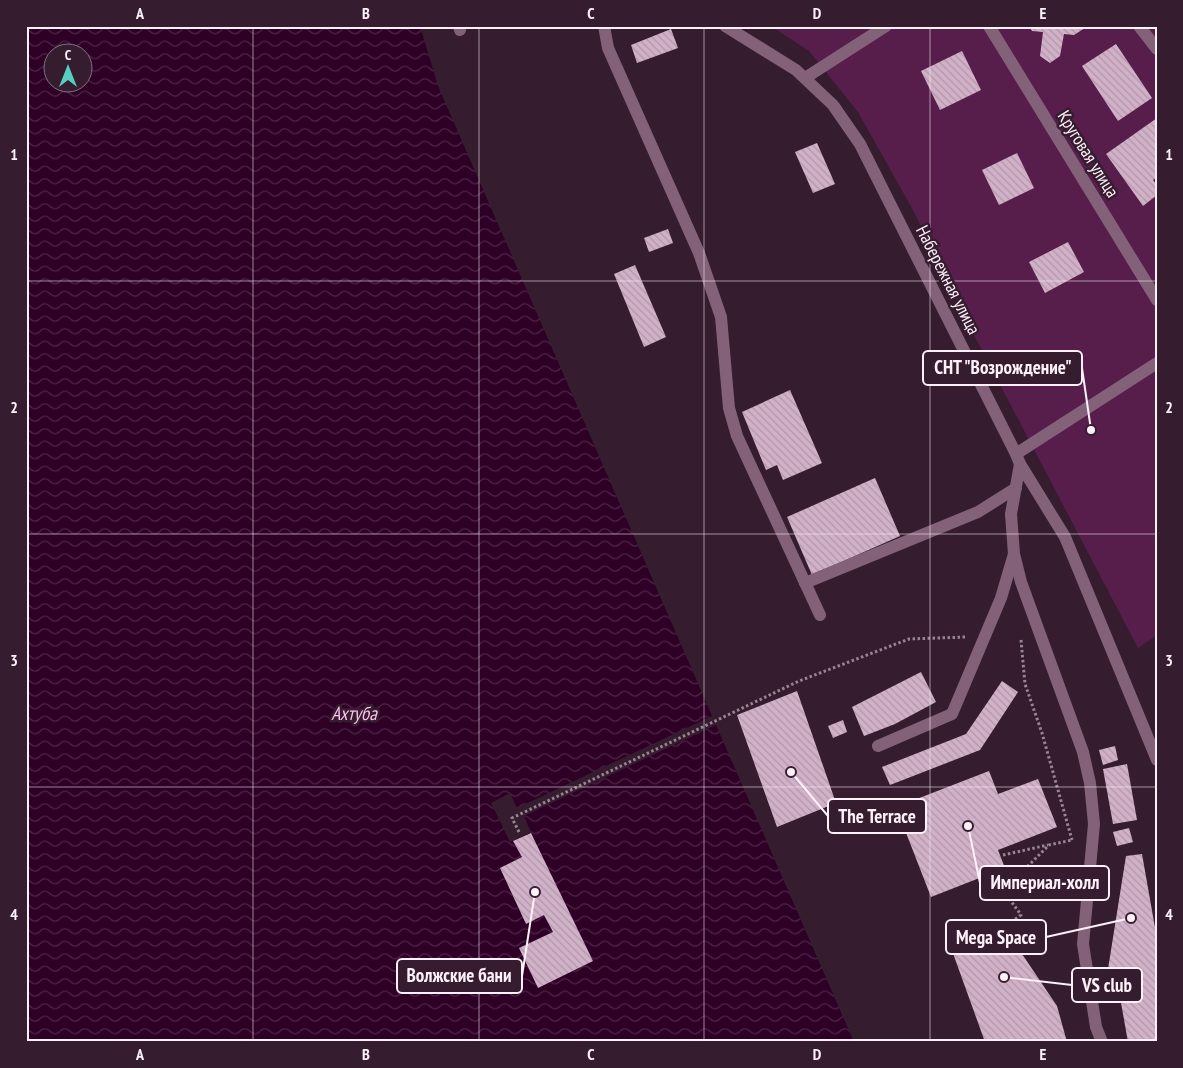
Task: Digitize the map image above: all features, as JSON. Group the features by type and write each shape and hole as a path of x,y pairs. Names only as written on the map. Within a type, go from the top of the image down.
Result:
{"street":[{"path":"604,26 608,48 699,253 721,317 729,408 737,436 820,615"},
{"name":"Набережная улица","path":"725,26 796,70 833,105 860,144 1018,459 1065,537 1157,760"},
{"path":"805,78 886,26"},
{"name":"Круговая улица","path":"989,26 1157,300"},
{"path":"1139,26 1157,49"},
{"path":"1102,1042 1096,1027 1083,944 1094,824 1090,782 1083,752 1021,582 1014,554 1011,514 1016,488 1018,459 1157,363"},
{"path":"805,583 978,512 1016,488"},
{"path":"878,746 952,714 1001,598 1014,554"}],"path":[{"path":"1021,634 1024,684 1042,733 1072,840"},
{"path":"519,832 512,818 799,681 909,639 985,637"},
{"path":"1003,855 1093,835"},
{"path":"1007,925 1021,915 1001,887 1025,869 1049,845"}],"shaded area":[{"path":"771,26 1157,26 1157,635 1138,648 962,312 913,210 858,112 809,51"}],"water":[{"name":"Ахтуба","path":"26,26 420,26 438,86 854,1042 26,1042"}],"pier":[{"path":"714,715 718,724 524,816 531,832 510,842 491,803 510,793 517,808"}],"building":[{"path":"1029,26 1088,26 1074,35 1064,34 1060,56 1050,63 1040,56 1043,32 1032,31"},
{"path":"671,29 678,48 637,63 631,45"},
{"path":"1116,44 1152,98 1118,121 1082,66"},
{"path":"962,51 981,90 940,110 921,71"},
{"path":"1157,118 1157,177 1153,180 1157,185 1157,195 1143,206 1106,154"},
{"path":"817,143 835,184 813,193 795,152"},
{"path":"1017,153 1034,188 999,205 982,170"},
{"path":"668,229 673,243 649,252 644,238"},
{"path":"1068,242 1084,272 1045,293 1029,262"},
{"path":"635,265 666,337 644,347 614,274"},
{"path":"790,390 822,463 783,480 777,465 766,470 742,412"},
{"path":"875,478 900,536 812,575 787,517"},
{"path":"921,672 936,702 895,724 864,736 852,707"},
{"path":"1002,681 1018,692 980,750 890,785 882,767 966,734"},
{"path":"797,691 836,803 777,827 737,715"},
{"path":"843,720 847,732 833,738 828,726"},
{"path":"1115,746 1118,760 1103,765 1099,750"},
{"path":"1127,764 1137,820 1113,824 1103,769"},
{"path":"989,771 998,794 1038,779 1057,827 998,850 1005,868 931,897 896,807"},
{"path":"1129,828 1133,842 1117,846 1113,832"},
{"path":"531,833 593,961 538,988 519,948 553,932 544,915 526,924 500,868 522,857 513,841"},
{"path":"1142,854 1157,939 1157,1042 1128,1042 1115,969 1108,969 1126,856"},
{"path":"1006,930 1057,1006 1067,1042 985,1042 946,934"}],"place":[{"name":"СНТ \"Возрождение\"","path":"1091,430"},
{"name":"The Terrace","path":"791,772"},
{"name":"Империал-холл","path":"968,826"},
{"name":"Волжские бани","path":"535,892"},
{"name":"Mega Space","path":"1131,918"},
{"name":"VS club","path":"1004,977"}]}
